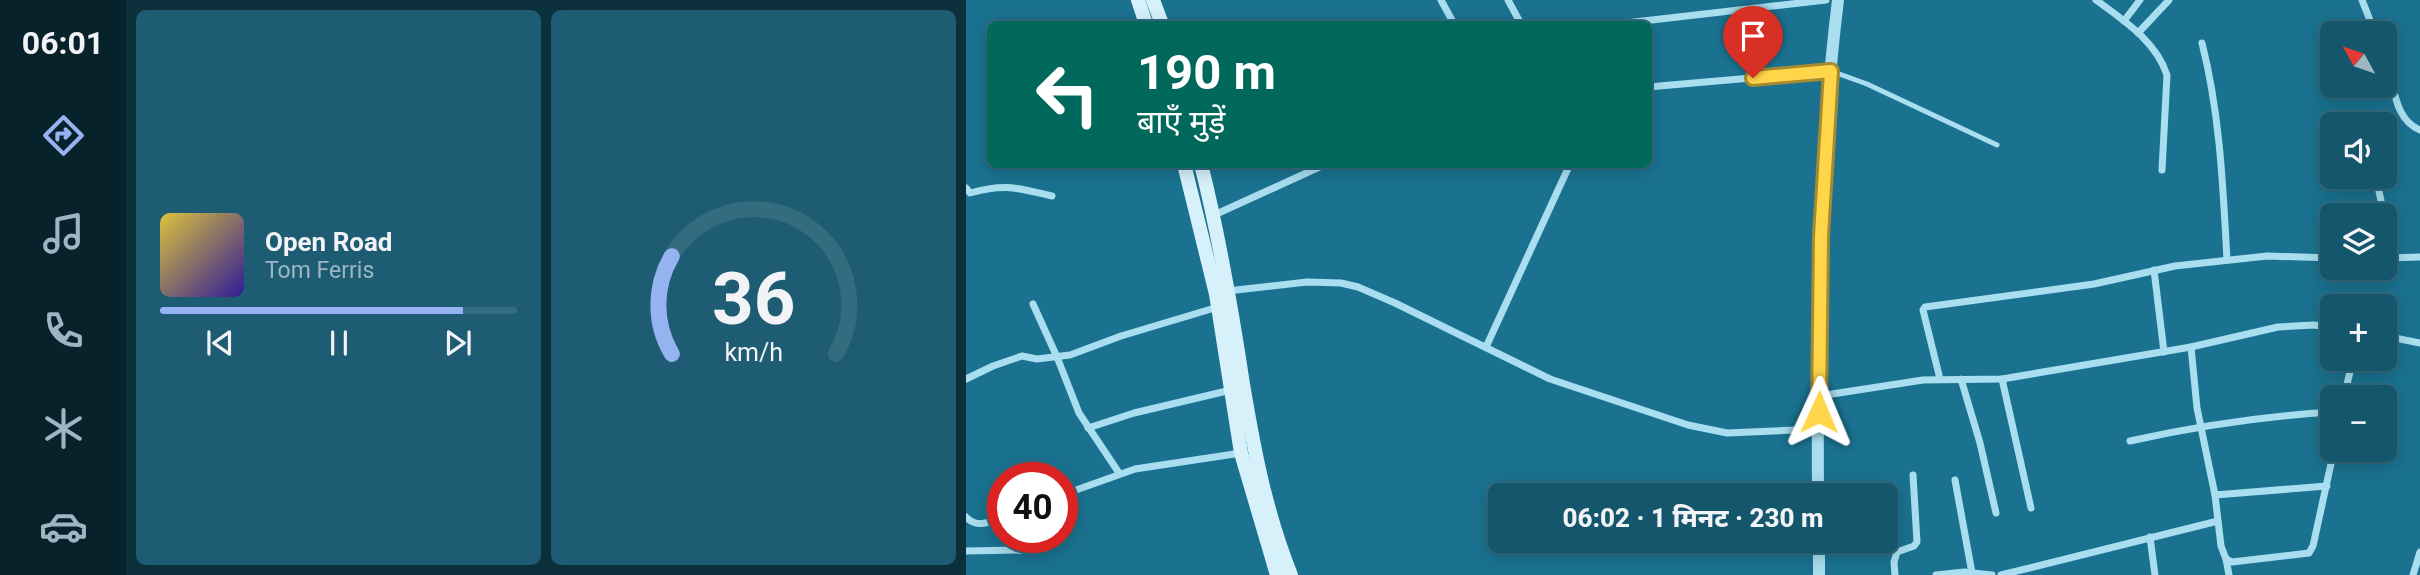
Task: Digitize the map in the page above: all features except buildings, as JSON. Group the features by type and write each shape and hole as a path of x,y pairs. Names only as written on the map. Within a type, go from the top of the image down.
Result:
{"main road":[{"path":"1138,0 1145,21"},
{"path":"1153,0 1161,21"},
{"path":"1185,168 1218,307 1241,453 1277,575"},
{"path":"1202,168 1263,492 1291,575"}],"street":[{"path":"1441,0 1452,21"},
{"path":"1508,0 1519,21"},
{"path":"1643,21 1826,0"},
{"path":"1818,483 1821,236 1838,0"},
{"path":"2096,0 2138,33 2163,62 2167,75 2162,170"},
{"path":"2124,21 2140,0"},
{"path":"2138,33 2169,0"},
{"path":"2361,0 2370,21"},
{"path":"2202,43 2216,110 2227,260"},
{"path":"1652,87 1831,71"},
{"path":"2396,98 2405,121 2420,130"},
{"path":"1213,216 1317,168"},
{"path":"1486,347 1568,168"},
{"path":"967,192 1007,186 1052,196"},
{"path":"1940,379 1923,310 1925,307 2094,284 2175,266 2267,256 2320,258"},
{"path":"2397,258 2420,257"},
{"path":"2154,270 2164,352"},
{"path":"1227,292 1307,282 1341,283 1368,290 1550,379 1709,431 1727,433 1818,429"},
{"path":"1033,304 1079,413 1119,473"},
{"path":"966,379 1022,356 1037,359 1070,355 1121,336 1218,307"},
{"path":"1819,396 1940,379 2002,379 2191,347 2278,327 2320,326"},
{"path":"2397,339 2420,343"},
{"path":"2191,347 2200,428 2229,575"},
{"path":"1961,379 1980,443 1996,513"},
{"path":"2002,379 2031,508"},
{"path":"1088,428 1134,413 1231,390"},
{"path":"2130,441 2279,415 2320,413"},
{"path":"1078,489 1119,473 1173,462 1241,453"},
{"path":"2226,559 2232,562 2309,553 2313,546 2332,462"},
{"path":"1895,575 1894,562 1897,552 1914,546 1917,542 1913,475"},
{"path":"1955,480 1972,573"},
{"path":"2215,495 2327,486"},
{"path":"966,517 977,524 987,521"},
{"path":"2001,575 2218,521"},
{"path":"2150,537 2155,575"},
{"path":"966,551 987,551"},
{"path":"2413,575 2420,552"},
{"path":"1819,553 1819,575"},
{"path":"1936,575 1993,575"}],"lane":[{"path":"1831,71 1867,84 1997,145"}],"route":[{"path":"1753,78 1831,71 1821,236 1819,412"}]}
